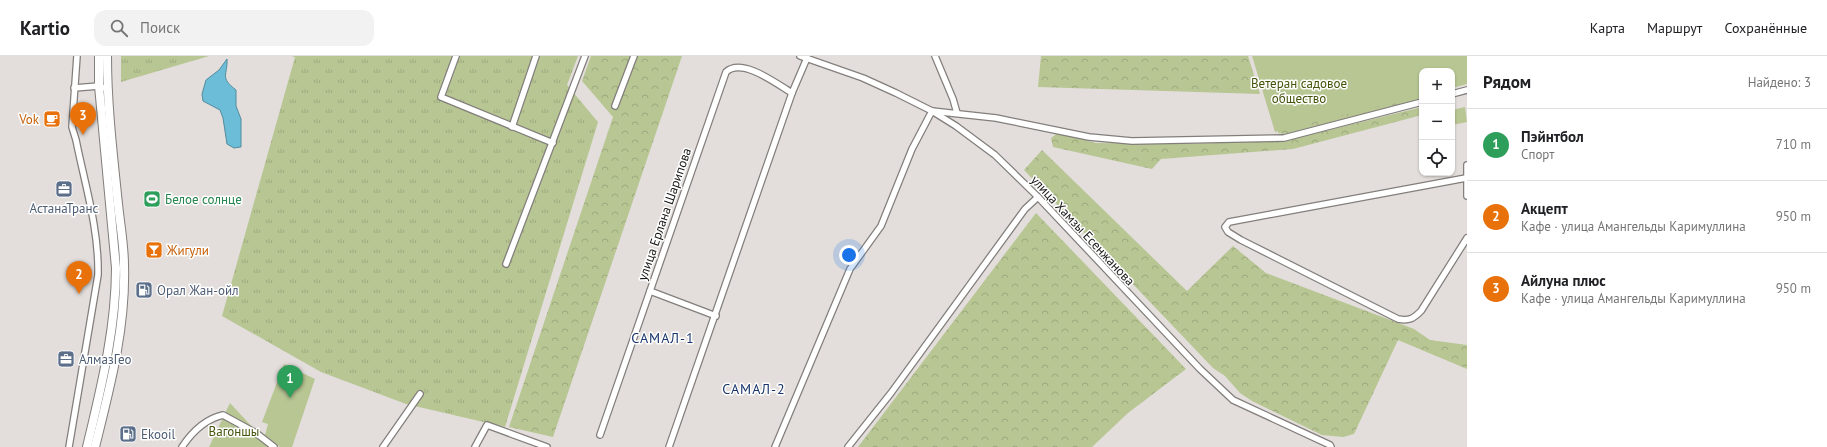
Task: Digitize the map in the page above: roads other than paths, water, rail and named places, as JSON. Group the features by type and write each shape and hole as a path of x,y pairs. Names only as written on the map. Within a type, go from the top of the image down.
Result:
{"highway":[{"path":"87,447 109,350 116,294 116,268 103,87 99,56"},
{"path":"95,447 114,368 123,317 124,264 109,119 103,87 107,56"}],"street":[{"path":"69,447 97,287 98,257 96,232 72,127 77,56"},
{"path":"456,56 441,97 553,143"},
{"path":"512,127 536,56"},
{"path":"506,264 585,56"},
{"path":"614,106 634,56"},
{"name":"улица Хамзы Есенжанова","path":"800,56 863,78 932,111 995,155 1038,197 1195,364 1233,400 1330,445 1331,447"},
{"path":"935,56 953,99 957,113"},
{"path":"669,447 716,316 792,93 807,58"},
{"name":"улица Ерлана Шарипова","path":"600,435 726,72 735,66 742,67 766,77 792,93"},
{"path":"74,88 103,87"},
{"path":"1455,93 1467,90"},
{"path":"775,447 850,269 881,226 912,149 932,111 996,118 1105,139 1132,141 1284,138 1419,103"},
{"path":"1467,165 1467,196"},
{"path":"1466,178 1229,222 1225,227 1228,232 1241,240 1304,273 1398,319 1408,320 1415,318 1421,311 1467,238"},
{"path":"848,447 891,393 1025,209 1038,197"},
{"path":"650,291 716,316"},
{"path":"383,447 420,394"},
{"path":"182,447 190,435 204,423 223,415 256,433 274,447"},
{"path":"475,447 486,425 547,447"}],"water":[{"path":"227,59 226,79 236,90 236,106 241,119 241,147 234,148 227,144 223,118 220,110 203,101 202,94 206,80 219,70"}],"place":[{"name":"Vok","path":"52,119"},
{"name":"Айлуна плюс","path":"83,135"},
{"name":"АстанаТранс","path":"64,189"},
{"name":"Белое солнце","path":"152,199"},
{"name":"Жигули","path":"154,250"},
{"name":"Орал Жан-ойл","path":"144,290"},
{"name":"Акцепт","path":"79,294"},
{"name":"АлмазГео","path":"66,359"},
{"name":"Пэйнтбол","path":"290,398"},
{"name":"Ekooil","path":"128,434"}],"district":[{"name":"САМАЛ-1","path":"663,338"},
{"name":"САМАЛ-2","path":"754,389"}],"park label":[{"name":"Ветеран садовое общество","path":"1299,90"},
{"name":"Вагоншы","path":"234,431"}]}
